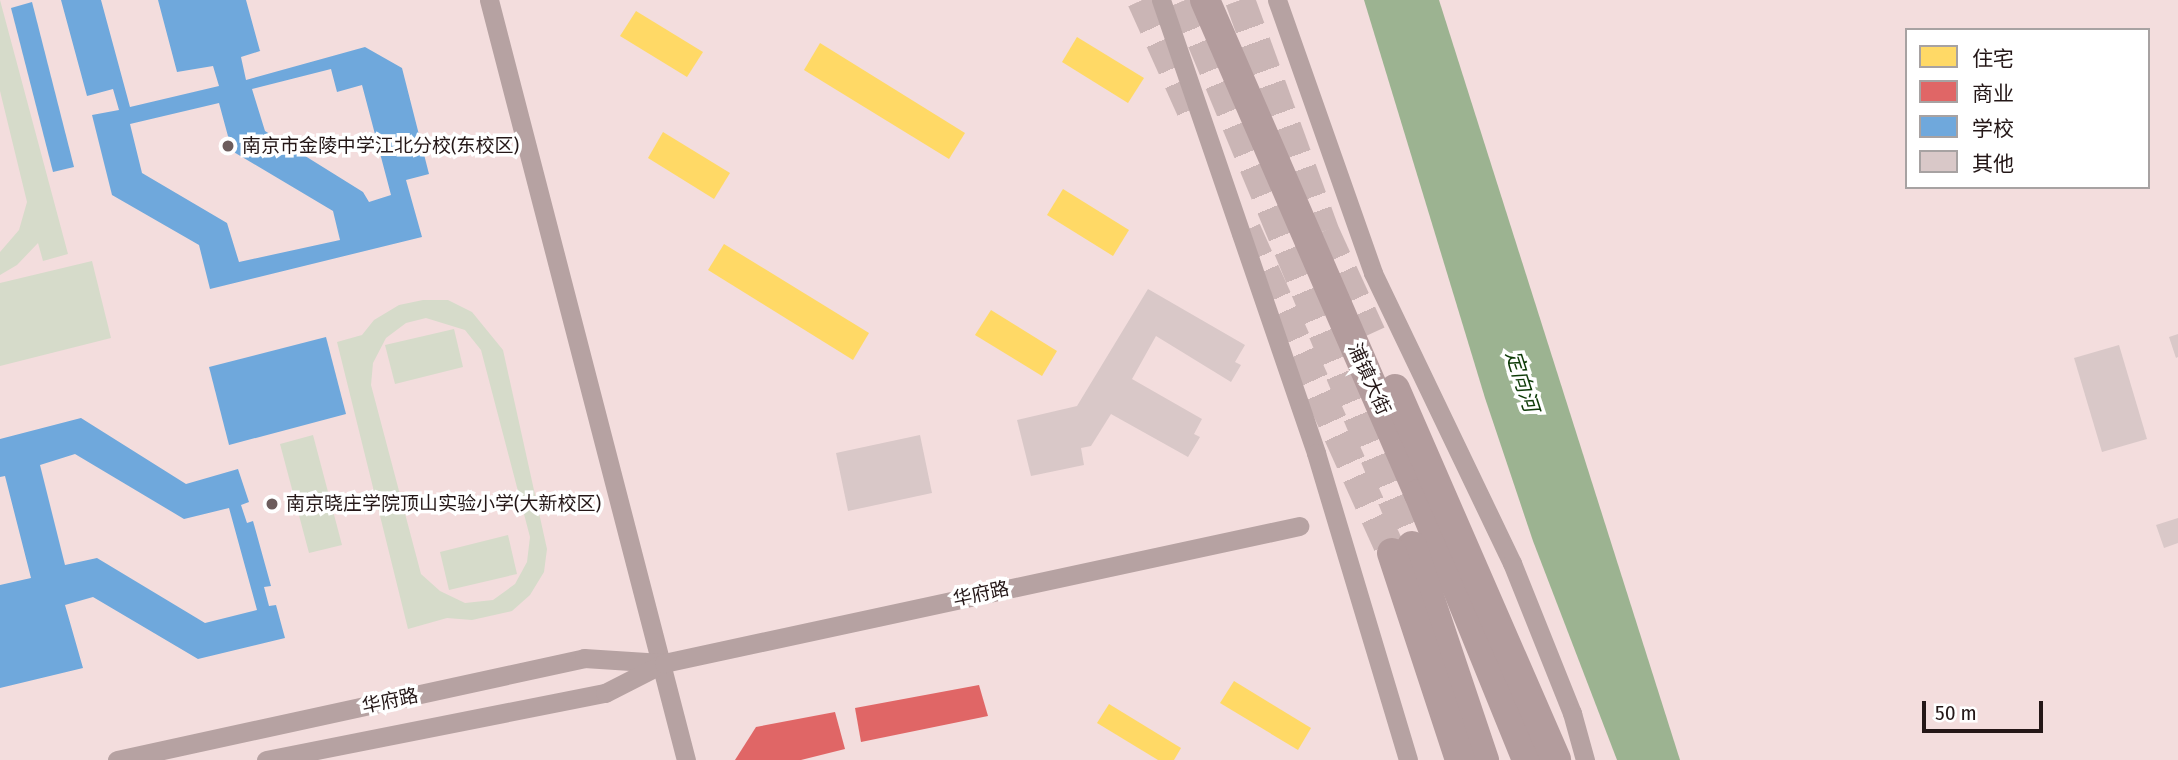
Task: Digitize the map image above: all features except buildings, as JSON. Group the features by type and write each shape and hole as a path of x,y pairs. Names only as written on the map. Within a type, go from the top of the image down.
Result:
{"highway":[{"name":"浦镇大街","path":"1205,0 1419,494 1549,757"},
{"name":"浦镇大街","path":"1371,334 1549,757"},
{"path":"1460,760 1402,550 1484,760"}],"street":[{"path":"489,0 664,663 686,760"},
{"path":"1161,0 1316,453 1408,760"},
{"path":"1277,0 1373,272 1512,564 1572,713 1585,760"},
{"name":"华府路","path":"266,760 605,693 664,663 1299,526"},
{"name":"华府路","path":"117,760 584,659 664,663"}],"shaded area":[{"path":"0,0 68,254 43,261 38,243 17,265 0,275 0,252 19,230 27,202 0,91"},
{"path":"92,261 111,338 0,366 0,283"},
{"path":"423,300 448,300 472,312 503,350 547,549 544,572 530,595 512,611 472,620 447,618 408,629 337,342 362,335 374,320 399,305","holes":["426,318 465,330 481,350 530,537 527,562 515,584 493,600 465,603 440,591 421,574 371,385 373,363 386,338 406,323"]},
{"path":"454,329 463,367 395,384 385,345"},
{"path":"313,435 342,545 309,553 280,444"},
{"path":"508,535 517,574 449,590 440,552"}],"water":[{"name":"定向河","path":"1364,0 1439,0 1680,760 1617,760 1533,541 1485,398"}],"tunnel":[{"path":"1142,0 1195,118"},
{"path":"1185,0 1412,546"},
{"path":"1240,0 1324,231 1371,334"},
{"path":"1246,230 1392,553"}],"place":[{"name":"南京市金陵中学江北分校(东校区)","path":"228,146"},
{"name":"南京晓庄学院顶山实验小学(大新校区)","path":"272,504"}]}
